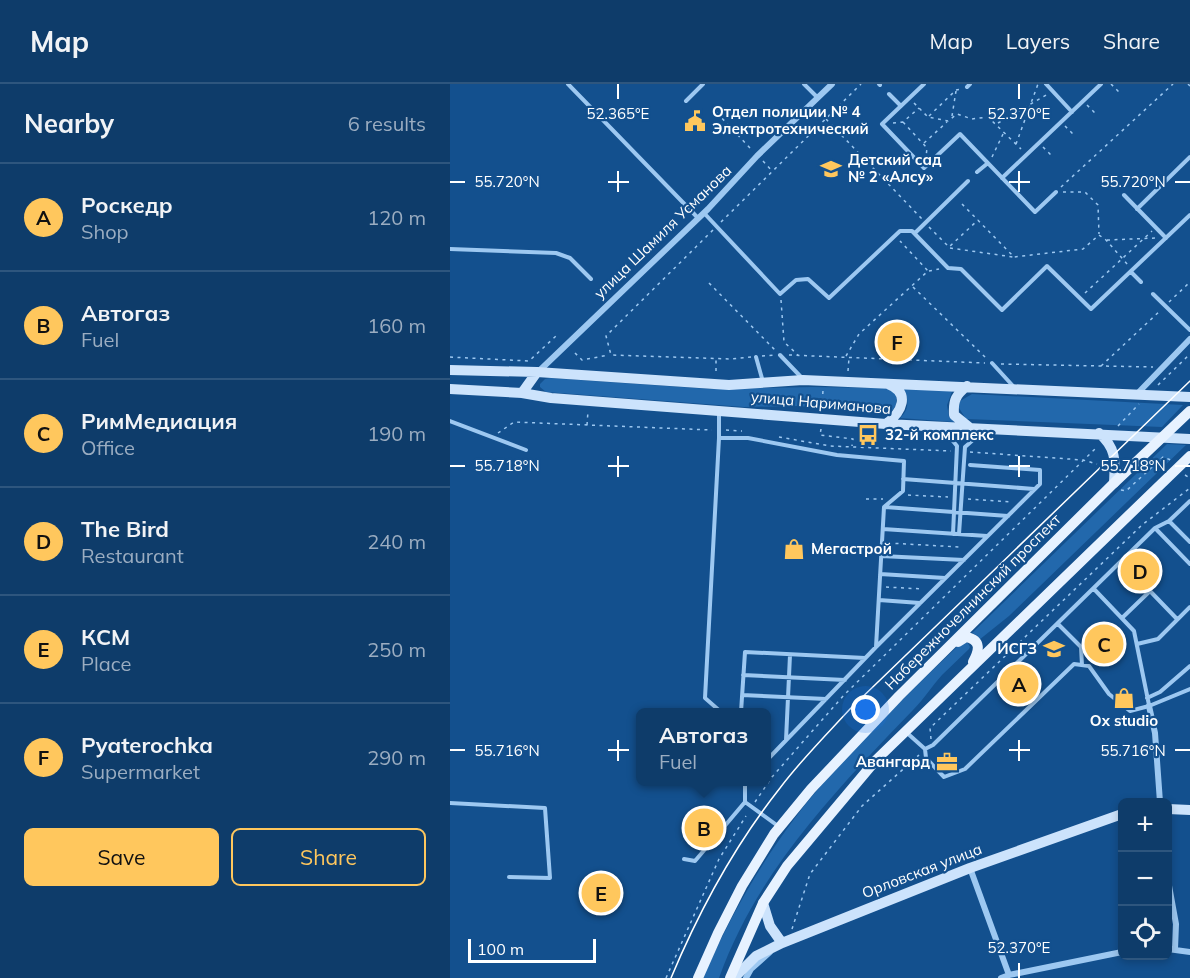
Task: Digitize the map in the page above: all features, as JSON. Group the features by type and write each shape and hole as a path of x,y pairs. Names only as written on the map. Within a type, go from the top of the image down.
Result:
{"main road":[{"name":"улица Нариманова","path":"450,370 537,372 729,385 803,380 1016,388 1138,399 1190,398"},
{"path":"522,393 537,372"},
{"path":"885,383 897,388 902,395 902,407 886,424"},
{"path":"967,386 958,394 953,403 954,415 970,429"},
{"name":"улица Нариманова","path":"450,390 522,393 551,398 1099,439 1164,437 1190,439"},
{"name":"Набережночелнинский проспект","path":"698,978 742,886 780,827 811,789 950,647 1117,486 1190,411"},
{"path":"1099,439 1105,439 1114,452 1117,486"},
{"path":"732,978 763,903 787,866 847,793 970,668 1190,456"},
{"path":"950,647 966,637 972,638 978,644 979,651 970,668"},
{"path":"1172,808 1190,810"},
{"name":"Орловская улица","path":"780,944 970,868 1118,815"},
{"path":"732,978 756,956 780,944 763,903"}],"street":[{"name":"улица Шамиля Усманова","path":"537,372 704,213 757,156 832,84"},
{"path":"1138,399 1162,367 1190,339"},
{"path":"1149,706 1155,732 1160,798"},
{"path":"970,868 1010,975"},
{"path":"1172,904 1176,924 1172,944"},
{"name":"Орловская улица","path":"746,978 752,969 780,944"},
{"path":"1172,949 1190,952"},
{"path":"1001,978 1118,953"}],"lane":[{"path":"568,84 698,218"},
{"path":"686,101 703,84"},
{"path":"804,84 817,98"},
{"path":"924,84 882,124 924,168 960,134 1035,212 1056,192"},
{"path":"1046,84 1072,112"},
{"path":"1002,178 1101,84"},
{"path":"889,94 901,106"},
{"path":"1137,209 1190,157"},
{"path":"977,172 988,163"},
{"path":"914,233 968,181"},
{"path":"1124,195 1166,238"},
{"path":"704,213 780,294 796,280 808,279 830,298 900,231 912,231 948,268 961,269 1002,310 1047,266 1091,309 1190,215"},
{"path":"450,249 556,253 570,258 591,279"},
{"path":"1131,271 1141,282"},
{"path":"1153,294 1190,330"},
{"path":"780,355 803,380"},
{"path":"756,357 763,383"},
{"path":"992,363 1016,388"},
{"path":"716,708 705,698 719,410"},
{"path":"450,421 526,450"},
{"path":"942,427 957,446 953,534"},
{"path":"959,534 965,447 986,429"},
{"path":"719,438 748,438 837,455 904,461 903,491 884,507 876,647"},
{"path":"771,755 876,647 1041,484 1040,470 970,465"},
{"path":"903,479 1035,489"},
{"path":"925,749 933,745 1155,528 1169,521 1190,501"},
{"path":"884,507 1008,516"},
{"path":"1169,521 1190,542"},
{"path":"1155,528 1190,564"},
{"path":"883,529 987,537"},
{"path":"881,556 964,560"},
{"path":"880,574 946,578"},
{"path":"1094,589 1134,631 1149,706"},
{"path":"1122,618 1150,591 1177,619"},
{"path":"879,600 921,603"},
{"path":"1137,644 1158,639 1190,607"},
{"path":"1058,624 1081,647 1082,665"},
{"path":"741,708 745,652 866,658"},
{"path":"786,740 790,655"},
{"path":"905,732 925,749 926,758 944,777 965,769 1074,664 1089,666 1109,694 1130,711 1149,706 1190,689"},
{"path":"1147,698 1160,692 1190,666"},
{"path":"743,675 845,680"},
{"path":"742,695 826,699"},
{"path":"684,859 694,861 745,802 745,786"},
{"path":"745,802 780,827"},
{"path":"450,803 545,808 550,878 509,877"}],"path":[{"path":"611,355 606,336 861,84"},
{"path":"957,84 966,87"},
{"path":"1016,144 1038,84"},
{"path":"1111,84 1120,93"},
{"path":"1056,192 1173,84"},
{"path":"928,117 956,90 966,87"},
{"path":"951,118 956,90"},
{"path":"997,124 1053,92"},
{"path":"910,98 928,117 948,121"},
{"path":"1084,101 1097,115"},
{"path":"882,124 903,122 919,108"},
{"path":"717,113 772,171"},
{"path":"923,144 957,114 972,119 988,117 1026,154"},
{"path":"826,119 949,247 1014,257 1083,249 1099,235"},
{"path":"903,122 927,148 924,168"},
{"path":"1062,122 1075,136"},
{"path":"988,163 1004,132"},
{"path":"1039,143 1053,157"},
{"path":"1056,192 1085,192 1098,205 1099,235"},
{"path":"962,204 1014,257"},
{"path":"949,247 978,220"},
{"path":"1080,298 1156,227"},
{"path":"1099,235 1106,240 1131,271"},
{"path":"895,236 928,271"},
{"path":"1106,240 1166,238"},
{"path":"849,363 847,357 859,334 928,271 948,268"},
{"path":"1101,366 1190,282"},
{"path":"709,283 780,355"},
{"path":"913,286 992,363"},
{"path":"780,294 784,342 799,355"},
{"path":"450,357 529,361 556,336"},
{"path":"574,352 582,360 611,355 716,358 799,355 992,363 1176,367"},
{"path":"1154,388 1190,354"},
{"path":"716,358 716,371"},
{"path":"822,413 824,389"},
{"path":"1118,426 1138,399"},
{"path":"587,425 588,411"},
{"path":"821,428 820,435 854,439 852,447"},
{"path":"771,779 844,695 1083,460 1099,439"},
{"path":"1117,486 1126,491 1163,457 1171,460"},
{"path":"1083,460 1097,464"},
{"path":"1184,474 1190,478"},
{"path":"882,542 959,547"},
{"path":"879,587 950,591"},
{"path":"755,803 766,786"},
{"path":"666,978 719,859 746,816"}],"shaded area":[{"path":"550,378 711,389 885,388 896,393 896,402 895,407 888,413 797,406 744,407 546,392 540,384"},
{"path":"904,389 953,389 947,405 949,417 955,422 900,418 907,405"},
{"path":"972,394 1183,405 1162,427 966,419 959,408 960,401"},
{"path":"1167,444 1186,445 1009,616 979,640 978,636 972,633"},
{"path":"961,643 968,643 969,649 942,675 917,706 828,802 777,867 735,939 719,978 703,978 729,923 759,870 812,796 895,707"}],"tram line":[{"path":"671,978 706,903 733,856 764,810 805,758 850,709 1190,381"}],"place":[{"name":"Отдел полиции № 4 Электротехнический","path":"695,121"},
{"name":"Детский сад № 2 «Алсу»","path":"831,169"},
{"name":"Pyaterochka","path":"897,342"},
{"name":"32-й комплекс","path":"868,435"},
{"name":"Мегастрой","path":"794,549"},
{"name":"The Bird","path":"1140,571"},
{"name":"РимМедиация","path":"1104,644"},
{"name":"ИСГЗ","path":"1054,649"},
{"name":"Роскедр","path":"1019,684"},
{"name":"Ox studio","path":"1124,698"},
{"name":"Авангард","path":"947,762"},
{"name":"Автогаз","path":"704,828"},
{"name":"КСМ","path":"601,893"}]}
